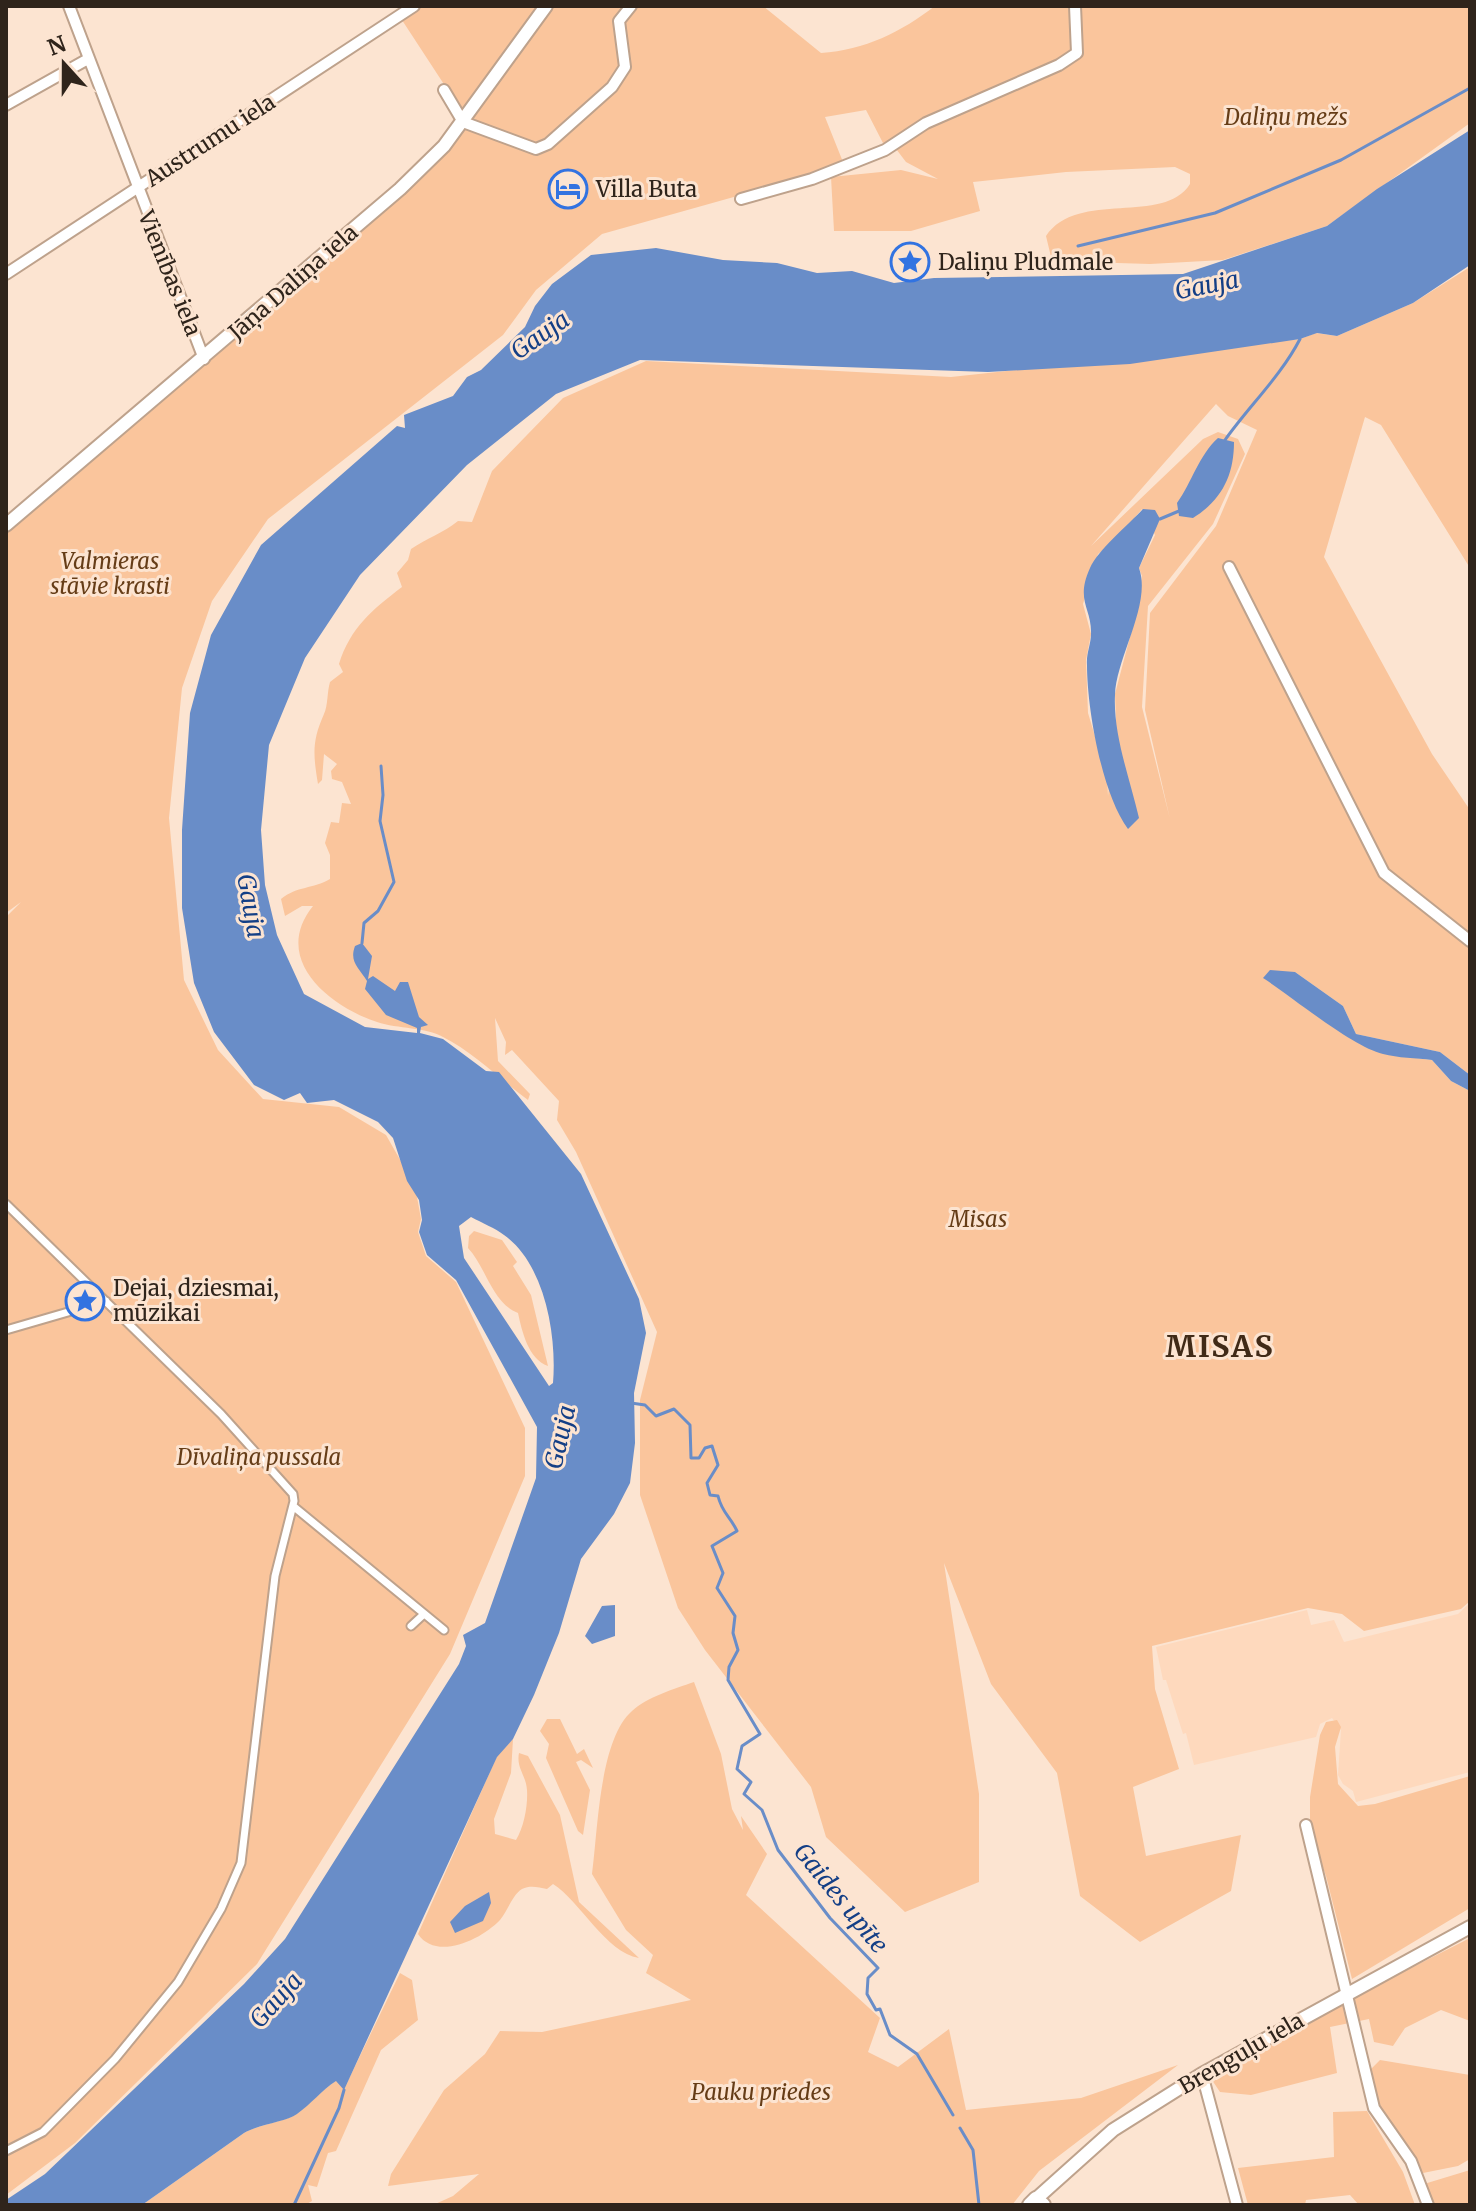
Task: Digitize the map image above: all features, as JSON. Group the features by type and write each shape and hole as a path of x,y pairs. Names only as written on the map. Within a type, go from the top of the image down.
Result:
{"street":[{"name":"Vienības iela","path":"69,6 136,188 204,359"},
{"path":"394,6 397,19"},
{"name":"Austrumu iela","path":"6,274 414,6"},
{"name":"Jāņa Daliņa iela","path":"8,518 204,359 400,189 444,146 546,6"},
{"path":"444,90 463,122 536,149 548,144 612,87 625,67 619,21 631,6"},
{"path":"741,199 812,179 885,150 926,123 1059,65 1077,53 1075,6"},
{"path":"6,105 88,59"},
{"path":"1229,567 1384,873 1470,941"},
{"path":"6,1204 221,1414 293,1494 293,1506 275,1576 241,1863 221,1909 178,1982 115,2059 43,2132 6,2151"},
{"path":"72,1311 94,1290"},
{"path":"6,1330 106,1301"},
{"path":"293,1506 444,1630"},
{"path":"411,1626 424,1614"},
{"path":"1306,1825 1330,1931 1349,1993 1374,2108 1411,2161 1428,2205"},
{"name":"Brenguļu iela","path":"1036,2203 1113,2130 1202,2074 1470,1927"},
{"path":"1202,2074 1237,2205"}],"shaded area":[{"path":"1470,1603 1470,1772 1356,1802 1353,1791 1343,1784 1338,1775 1341,1730 1332,1718 1320,1724 1316,1737 1194,1765 1186,1733 1183,1734 1166,1680 1163,1680 1156,1647 1307,1610 1311,1625 1334,1620 1344,1642 1458,1614"}],"green space":[{"path":"414,6 763,6 821,53 853,48 882,38 935,6 1470,6 1470,123 1327,226 1223,260 1150,264 1052,261 1046,236 1060,222 1078,214 1141,207 1178,196 1190,184 1190,174 1175,167 1066,172 973,182 980,211 911,231 834,231 831,177 901,170 938,179 906,162 890,141 883,143 866,110 825,117 843,162 808,176 602,234 536,290 503,335 268,519 212,601 182,688 169,818 184,980 218,1050 263,1099 339,1107 386,1135 415,1186 421,1219 418,1232 426,1256 456,1282 525,1428 525,1476 450,1654 257,1964 75,2143 6,2195 6,917 21,902 6,913 6,525 400,189 466,118 400,17"},
{"name":"Misas","path":"1470,267 1470,568 1381,425 1365,417 1324,557 1432,754 1470,810 1470,1075 1440,1052 1356,1034 1343,1006 1295,972 1325,1013 1350,1037 1382,1051 1432,1060 1451,1081 1470,1091 1470,1601 1461,1609 1364,1631 1342,1614 1308,1608 1152,1646 1155,1689 1179,1769 1133,1787 1146,1856 1241,1835 1231,1891 1140,1942 1080,1896 1057,1773 991,1684 944,1563 979,1794 979,1882 905,1912 826,1837 811,1787 705,1650 678,1608 640,1495 640,1400 657,1332 576,1152 557,1120 559,1101 512,1050 505,1055 506,1042 495,1018 498,1061 530,1094 528,1100 476,1058 443,1037 428,1031 377,1022 340,1004 311,978 302,961 298,944 302,925 313,906 302,906 285,916 281,899 330,879 330,855 325,843 331,822 339,823 342,803 351,804 342,782 332,779 331,771 337,764 324,754 322,780 318,784 316,740 330,682 343,672 339,664 356,630 402,587 397,573 408,560 411,549 458,521 472,522 492,471 563,398 646,361 951,377 1300,339 1316,333 1337,336 1413,303","holes":["1216,404 1228,416 1257,430 1216,526 1150,613 1145,710 1170,819 1142,707 1148,606 1213,524 1245,454 1238,439 1218,432 1203,439 1091,546","1142,509 1155,535 1139,568 1142,576 1137,610 1115,694 1116,719 1108,796 1107,776 1088,713 1086,660 1091,634 1083,604 1098,554 1116,540"]},
{"path":"474,1231 502,1240 517,1262 513,1266 531,1295 548,1366 535,1357 524,1336 518,1313 502,1301 468,1248 469,1236"},
{"name":"Pauku priedes","path":"694,1682 721,1754 732,1809 743,1830 741,1816 767,1854 746,1895 880,2018 868,2052 898,2067 949,2029 966,2110 1081,2098 1178,2065 1039,2171 1012,2205 433,2205 453,2196 479,2174 388,2186 391,2174 444,2090 485,2054 500,2031 542,2032 691,2000 646,1973 653,1955 626,1930 592,1874 606,1764 621,1725 632,1711 645,1702"},
{"path":"547,1719 560,1719 577,1754 584,1749 593,1768 581,1760 576,1762 590,1790 583,1835 578,1831 546,1758 549,1744 540,1731"},
{"path":"1337,1720 1341,1727 1335,1747 1338,1784 1358,1806 1375,1804 1470,1776 1470,1908 1352,1979 1326,1876 1310,1833 1310,1797 1320,1735 1326,1722"},
{"path":"513,1739 511,1773 494,1819 495,1834 516,1840 519,1835 527,1796 519,1753 528,1756 560,1815 579,1902 639,1958 615,1947 553,1884 547,1889 522,1889 500,1920 482,1934 459,1945 436,1946 418,1934 497,1756"},
{"path":"1470,1938 1470,2021 1441,2010 1405,2028 1393,2046 1374,2042 1369,2019 1330,2027 1337,2073 1251,2095 1220,2092 1212,2080 1348,2000"},
{"path":"400,1973 412,1980 418,2020 381,2050 336,2151 328,2153 317,2187 308,2185 312,2201 305,2205 142,2205 244,2133 293,2116 337,2080 344,2089"},
{"path":"1380,2060 1470,2075 1470,2159 1458,2166 1418,2174 1378,2111 1371,2069"},
{"path":"1367,2111 1403,2172 1415,2205 1359,2205 1350,2195 1306,2200 1305,2205 1248,2205 1238,2168 1334,2157 1333,2112"},
{"path":"1470,2170 1470,2205 1431,2205 1424,2184"}],"water":[{"name":"Gauja","path":"1470,130 1470,265 1413,303 1337,336 1317,333 1300,339 1130,364 988,372 640,360 556,394 467,465 360,575 305,658 269,745 261,830 265,885 277,935 304,994 365,1027 417,1033 417,1028 386,1015 365,989 367,981 353,956 355,946 362,943 372,956 368,979 373,976 395,991 400,982 408,982 419,1017 428,1025 421,1027 420,1033 443,1039 486,1071 499,1072 581,1174 639,1299 646,1333 634,1393 635,1443 630,1483 614,1514 581,1559 559,1633 534,1695 513,1739 497,1757 344,2090 336,2081 292,2117 244,2133 142,2205 6,2205 6,2200 45,2174 244,1984 285,1939 459,1664 466,1646 463,1635 485,1623 536,1478 537,1427 456,1280 427,1255 419,1232 422,1220 419,1200 407,1181 393,1138 378,1122 334,1100 307,1103 300,1093 284,1100 254,1085 214,1032 194,983 182,908 182,830 190,713 211,635 261,545 397,426 405,428 404,415 453,396 467,377 481,370 525,327 535,306 552,284 591,255 656,248 723,260 777,263 817,273 852,271 894,283 934,278 1183,274 1327,226 1377,189","holes":["471,1217 500,1232 518,1248 539,1282 553,1344 553,1383 549,1386 464,1258 459,1226"]},
{"path":"1218,438 1234,442 1232,465 1224,486 1212,503 1193,518 1179,516 1177,503 1206,452"},
{"path":"1143,509 1155,510 1160,519 1139,568 1141,598 1115,695 1119,741 1139,818 1128,829 1111,795 1093,727 1087,661 1091,625 1084,589 1094,561"},
{"path":"1270,970 1295,972 1343,1006 1356,1034 1440,1052 1470,1075 1470,1091 1451,1081 1432,1060 1383,1054 1355,1042 1263,978"},
{"path":"615,1605 615,1636 592,1644 585,1636 602,1606"},
{"path":"489,1892 491,1903 483,1921 455,1933 450,1922 465,1906"}],"waterway":[{"path":"1078,246 1215,213 1341,160 1470,88"},
{"path":"1225,440 1284,366 1300,339"},
{"path":"1160,519 1179,511"},
{"path":"362,943 364,923 378,911 394,882 380,821 383,795 381,766"},
{"name":"Gaides upīte","path":"631,1403 645,1405 656,1416 674,1409 690,1425 691,1458 699,1458 705,1448 712,1446 718,1465 707,1483 710,1495 718,1496 737,1531 712,1546 723,1573 717,1588 735,1616 733,1633 738,1650 729,1667 728,1680 760,1734 742,1746 737,1769 751,1782 744,1794 762,1810 778,1850 830,1918 878,1968 868,1978 867,1994 876,2010 880,2009 890,2035 917,2054 953,2115"},
{"path":"294,2205 339,2108 344,2090"},
{"name":"Gaides upīte","path":"960,2128 973,2150 979,2205"}],"place":[{"name":"Villa Buta","path":"568,189"},
{"name":"Daliņu Pludmale","path":"910,262"},
{"name":"Dejai, dziesmai, mūzikai","path":"85,1301"}],"district":[{"name":"MISAS","path":"1220,1346"}],"park label":[{"name":"Daliņu mežs","path":"1286,117"},
{"name":"Valmieras stāvie krasti","path":"110,574"},
{"name":"Dīvaliņa pussala","path":"259,1457"}]}
